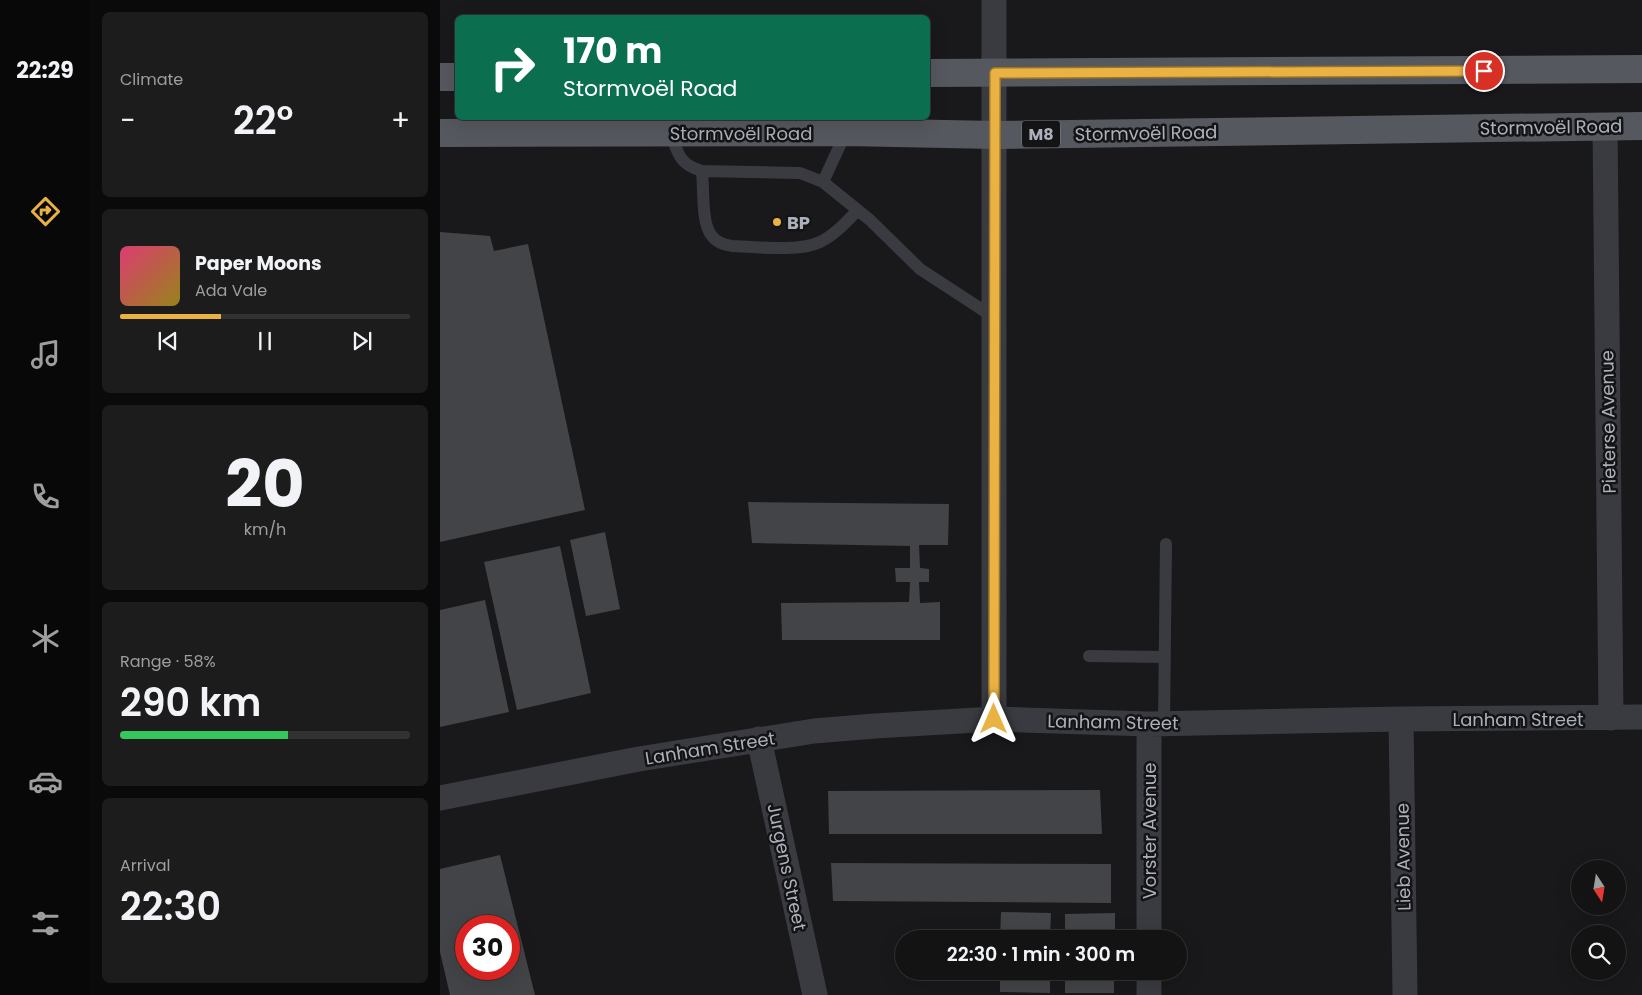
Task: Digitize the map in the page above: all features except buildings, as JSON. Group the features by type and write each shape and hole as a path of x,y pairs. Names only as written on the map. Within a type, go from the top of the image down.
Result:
{"main road":[{"path":"930,73 1642,70"},
{"path":"440,77 455,77"},
{"name":"Stormvoël Road","path":"440,134 846,132 995,135 1642,126"}],"street":[{"path":"994,0 994,719"},
{"name":"Pieterse Avenue","path":"1605,127 1611,718"},
{"name":"Lanham Street","path":"440,798 639,759 814,731 994,719 1156,724 1642,717"},
{"name":"Lieb Avenue","path":"1401,719 1405,995"},
{"name":"Vorster Avenue","path":"1149,930 1156,724"},
{"name":"Jurgens Street","path":"759,739 815,995"},
{"path":"1149,980 1149,995"}],"lane":[{"path":"823,182 846,132"},
{"path":"671,134 678,155 684,163 694,169 702,171 800,173 823,182 858,210 920,269 995,318"},
{"path":"702,171 706,226 710,235 722,244 732,246 797,247 811,245 821,242 830,236 858,210"},
{"path":"1156,724 1165,657 1166,544"},
{"path":"1090,656 1165,657"}],"place":[{"name":"BP","path":"777,222"}],"route":[{"path":"994,719 995,73 1484,71"}]}
